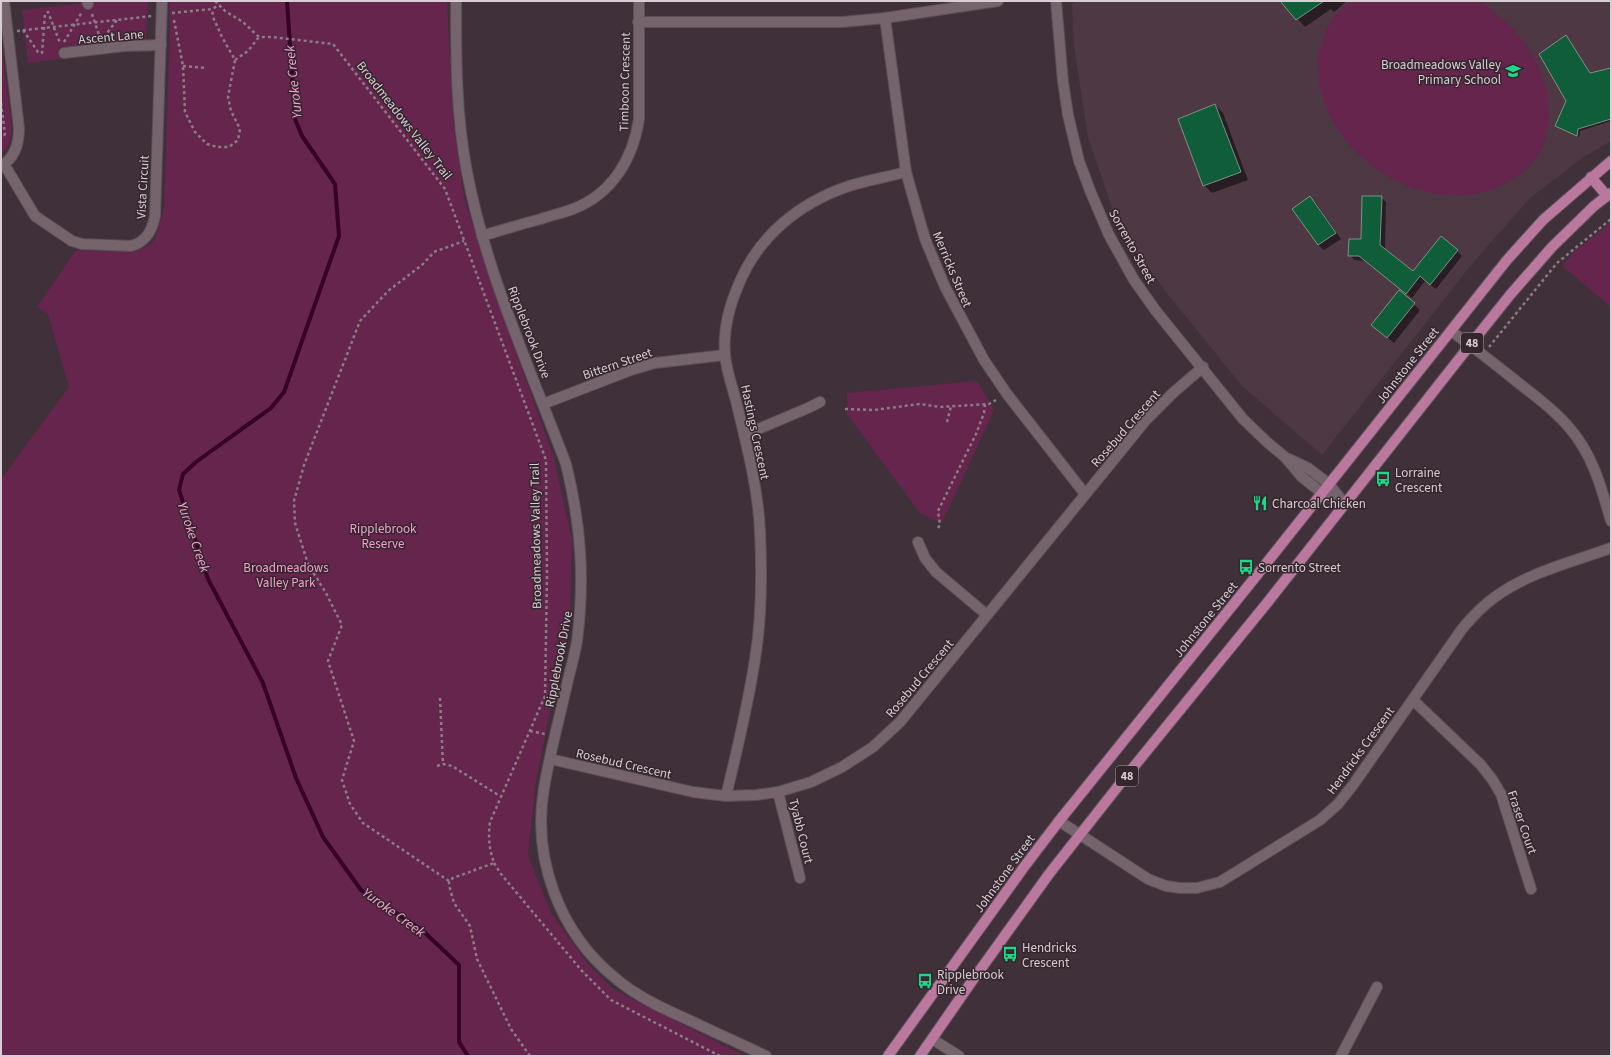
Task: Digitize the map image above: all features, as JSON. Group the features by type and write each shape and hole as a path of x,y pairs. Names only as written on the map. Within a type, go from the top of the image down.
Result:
{"main road":[{"name":"Johnstone Street","path":"888,1056 1024,867 1059,821 1507,260 1543,220 1611,161"},
{"path":"1591,177 1609,195"},
{"name":"48","path":"920,1056 1001,940 1080,834 1345,505 1510,295 1552,247 1609,195"}],"street":[{"path":"2,165 13,155 18,142 19,128 4,1"},
{"name":"Vista Circuit","path":"2,165 35,216 72,241 82,244 131,246 144,240 153,227 155,216 162,1"},
{"name":"Ripplebrook Drive","path":"456,1 456,80 460,126 467,171 482,236 498,285 566,464 579,528 582,566 581,608 576,643 550,759 540,812 544,856 549,880 569,926 582,945 595,960 614,977 634,993 658,1006 766,1056"},
{"name":"Timboon Crescent","path":"482,236 574,209 589,201 616,177 631,152 636,137 639,119 639,1"},
{"path":"638,22 820,23 885,18 998,1"},
{"name":"Sorrento Street","path":"1056,1 1063,82 1068,115 1079,161 1109,236 1134,280 1156,311 1243,419 1285,457 1302,477 1322,493 1345,505"},
{"name":"Merricks Street","path":"885,18 906,172 925,239 944,286 970,336 1007,394 1085,494"},
{"name":"Ascent Lane","path":"64,53 124,46 161,45"},
{"name":"Hastings Crescent","path":"726,796 756,658 760,612 761,562 760,528 754,486 744,435 725,355 726,328 732,301 742,275 752,258 770,234 806,205 850,185 906,172"},
{"path":"1451,331 1556,413 1572,430 1581,443 1599,479 1611,521"},
{"name":"Bittern Street","path":"543,404 631,370 655,363 725,355"},
{"name":"Rosebud Crescent","path":"550,759 693,792 726,796 778,792 811,782 842,767 873,748 900,722 1146,420 1174,392 1202,368"},
{"path":"744,435 820,402"},
{"name":"Sorrento Street","path":"1285,457 1308,468 1329,484 1345,505"},
{"path":"918,542 925,558 936,572 987,615"},
{"name":"Hendricks Crescent","path":"1059,821 1148,878 1166,886 1196,888 1220,882 1320,820 1338,804 1462,629 1478,611 1496,596 1535,574 1611,548"},
{"name":"Fraser Court","path":"1413,700 1480,764 1492,779 1501,794 1531,889"},
{"name":"Tyabb Court","path":"778,792 800,878"},
{"path":"1341,1056 1377,987"},
{"path":"932,1039 959,1056"}],"path":[{"path":"215,1 225,11 243,22 259,37 248,51 235,60"},
{"path":"88,3 101,40 117,20"},
{"path":"24,30 41,54 43,52 43,28 46,12 49,14 62,46 88,3"},
{"path":"30,30 212,9 219,5"},
{"path":"174,13 183,66 182,85 185,112 195,132 207,144 229,148 238,140 240,129 231,110 228,97 235,60 219,31 213,17 212,9"},
{"name":"Broadmeadows Valley Trail","path":"259,37 272,37 333,44 445,188 546,460 547,576 545,696 500,796 490,822 488,835 494,863 453,878 450,881"},
{"path":"183,66 207,68"},
{"path":"1,103 5,134 1,134"},
{"path":"1483,355 1557,263 1611,220"},
{"path":"464,241 434,252 422,265 388,291 360,321 304,464 294,501 295,523 308,564 342,625 328,661 354,741 342,780 350,804 363,823 450,881 449,885 454,903 470,926 477,959 511,1029 530,1056"},
{"path":"846,409 874,410 920,404 940,407 985,404 996,400"},
{"path":"938,528 940,525 938,511 976,434 984,413 985,404"},
{"path":"947,422 952,406"},
{"path":"440,698 443,764"},
{"path":"437,766 443,764 463,771 487,789 500,796"}],"shaded area":[{"path":"1076,1 1611,1 1611,141 1582,158 1529,199 1471,265 1322,455 1242,386 1166,292 1119,227 1088,138 1074,46 1072,4"}],"green space":[{"path":"103,1 148,1 146,40 129,40 59,47 60,59 28,63 22,10"},
{"name":"Broadmeadows Valley Park","path":"169,1 447,1 453,121 464,197 489,278 554,458 572,540 570,612 536,781 528,855 551,913 586,962 613,989 745,1056 1,1056 1,479 69,387 48,314 37,307 76,250 134,252 150,245 156,237 164,208 170,25"},
{"path":"1350,1 1471,1 1478,2 1490,8 1500,16 1521,38 1534,57 1543,78 1548,100 1549,122 1544,143 1533,162 1515,178 1484,192 1451,195 1418,189 1386,175 1358,154 1337,128 1322,97 1318,63 1321,45 1327,29 1337,14"},
{"path":"1,40 12,129 9,144 1,155"},
{"path":"1611,221 1611,307 1562,266 1576,250 1601,231"},
{"path":"977,381 994,410 942,523 920,513 847,414 847,393"}],"building":[{"path":"1280,1 1324,1 1296,20"},
{"path":"1566,35 1590,73 1611,68 1611,119 1578,129 1577,136 1555,126 1566,101 1539,54"},
{"path":"1215,104 1241,172 1203,186 1178,119"},
{"path":"1310,196 1336,233 1318,245 1292,209"},
{"path":"1362,196 1382,196 1380,245 1413,271 1441,236 1458,250 1430,285 1420,276 1406,294 1359,256 1348,256 1349,239 1361,239"},
{"path":"1399,290 1415,303 1387,338 1371,325"}],"waterway":[{"name":"Yuroke Creek","path":"287,1 295,119 302,136 335,184 339,236 284,392 271,408 196,462 183,474 179,490 208,579 263,683 296,778 323,837 361,890 422,930 459,965 459,1042 468,1056"}],"place":[{"name":"Broadmeadows Valley Primary School","path":"1513,71"},
{"name":"Lorraine Crescent","path":"1383,479"},
{"name":"Charcoal Chicken","path":"1260,503"},
{"name":"Sorrento Street","path":"1246,567"},
{"name":"Hendricks Crescent","path":"1010,954"},
{"name":"Ripplebrook Drive","path":"925,981"}],"park label":[{"name":"Ripplebrook Reserve","path":"383,536"}]}
